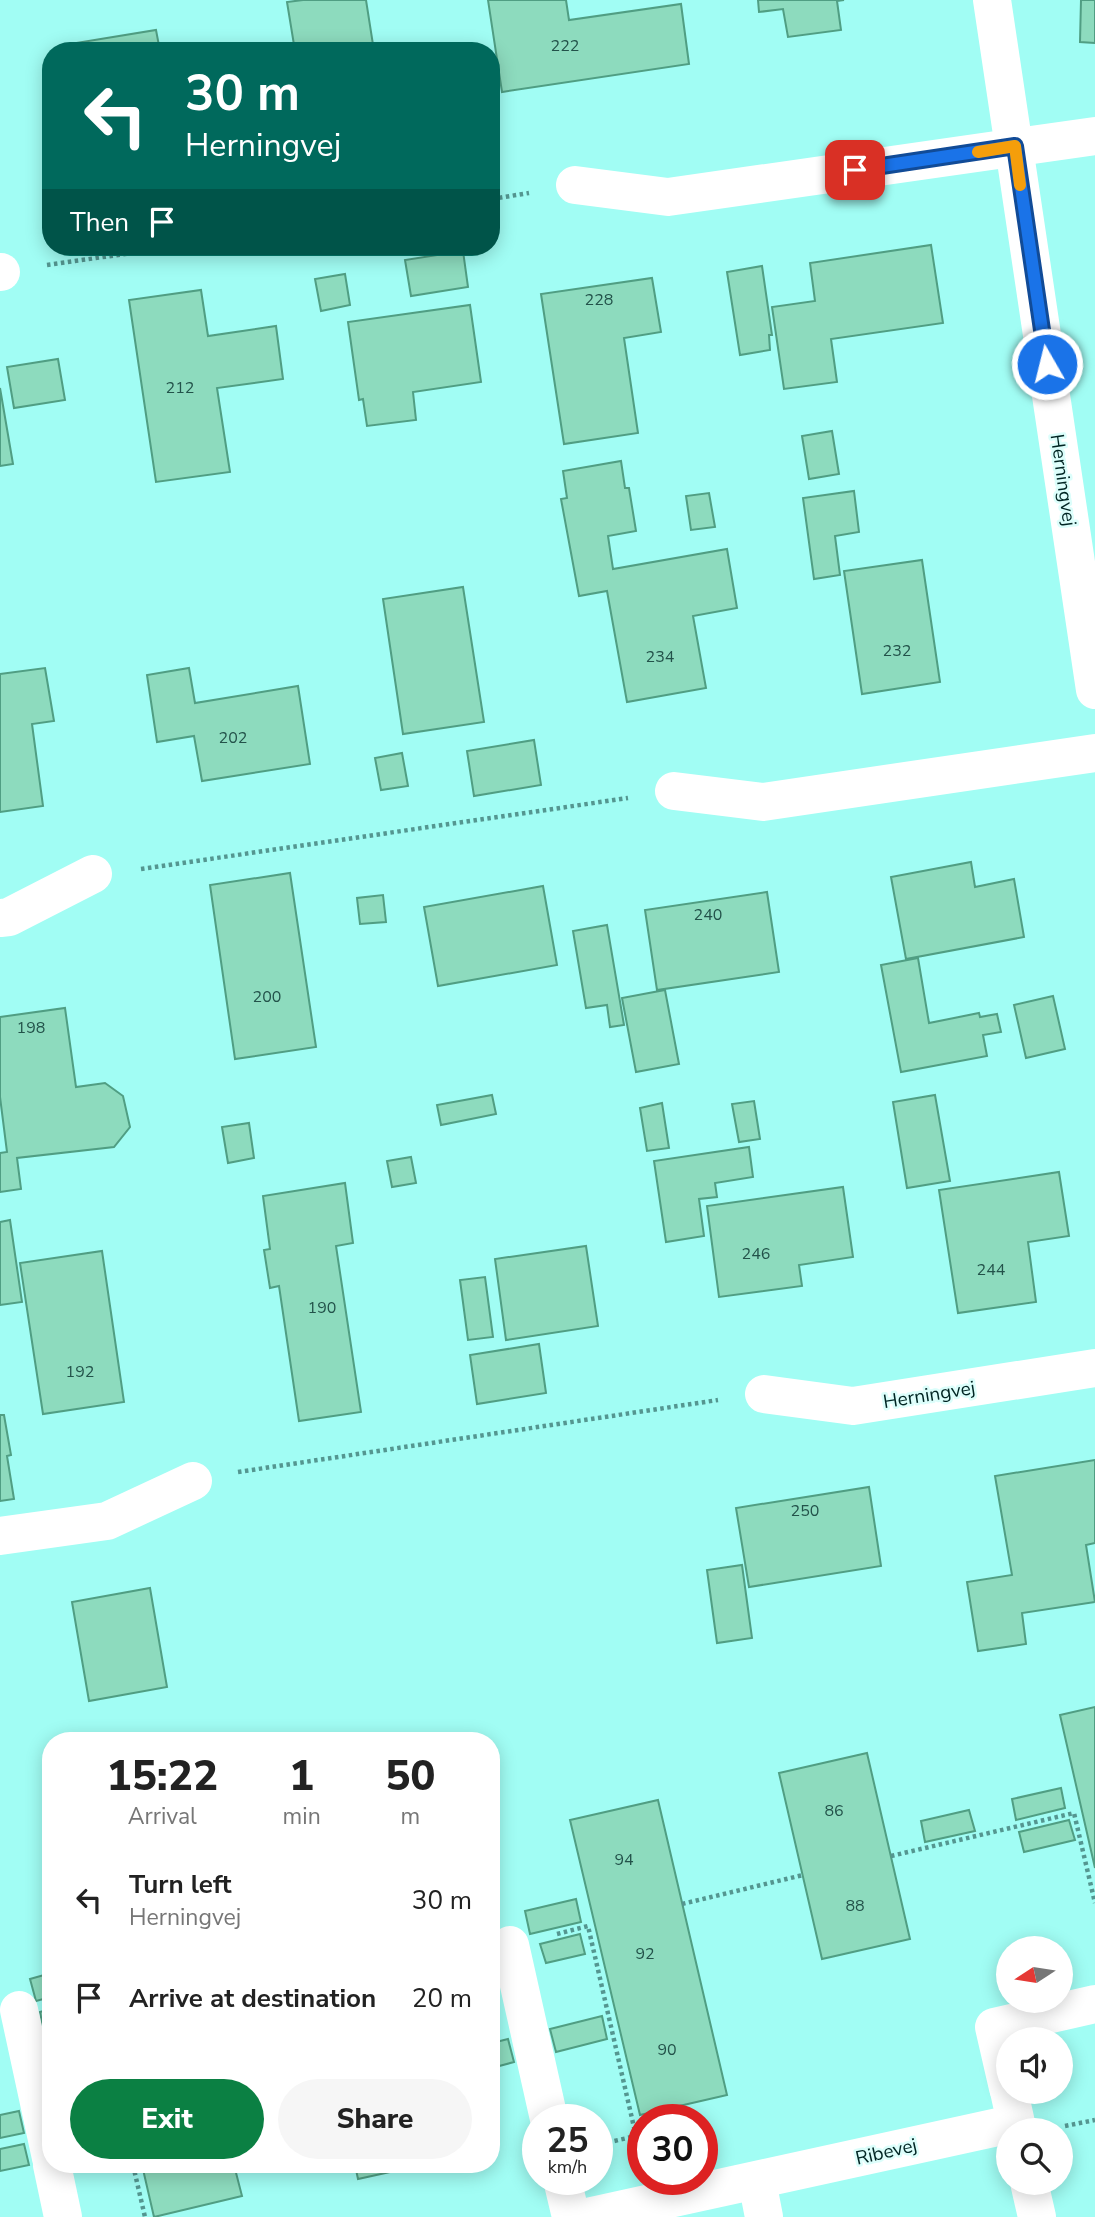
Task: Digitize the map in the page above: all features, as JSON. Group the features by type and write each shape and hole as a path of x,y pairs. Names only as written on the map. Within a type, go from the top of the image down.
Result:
{"street":[{"name":"Herningvej","path":"992,0 1095,690"},
{"path":"575,185 668,197 1095,136"},
{"path":"674,791 762,802 1095,753"},
{"path":"0,918 9,917 93,874"},
{"name":"Herningvej","path":"764,1394 853,1406 1095,1368"},
{"path":"0,1536 107,1521 192,1481"},
{"path":"510,1945 546,2104"},
{"name":"Ribevej","path":"587,2217 760,2199 1012,2108 994,2027 1095,2004"},
{"path":"19,2010 42,2116"},
{"path":"54,2173 63,2217"},
{"path":"566,2195 571,2217"},
{"path":"1032,2195 1037,2217"}],"path":[{"path":"500,198 505,197"},
{"path":"1,272 112,256"},
{"path":"93,874 180,865 590,804"},
{"path":"192,1481 273,1466 764,1394"},
{"path":"891,1856 1074,1812 1095,1903"},
{"path":"682,1904 803,1875"},
{"path":"510,1945 591,1925 636,2136 613,2141"},
{"path":"135,2173 145,2217"}],"building":[{"path":"366,0 373,42 294,42 287,2"},
{"path":"488,0 566,0 569,20 681,4 689,64 502,92 500,42 494,42"},
{"path":"758,0 844,0 837,1 841,30 788,37 783,9 759,12"},
{"path":"1081,0 1095,0 1095,43 1080,42"},
{"path":"156,30 158,42 82,42"},
{"path":"931,245 943,323 831,339 837,382 784,389 772,307 815,301 810,263"},
{"path":"431,256 464,256 468,287 411,296 405,260"},
{"path":"762,266 772,335 769,335 770,350 740,355 727,272"},
{"path":"345,274 350,305 321,311 315,279"},
{"path":"652,278 661,332 624,338 638,433 564,444 541,294"},
{"path":"201,290 208,336 276,326 283,379 217,388 230,472 156,482 129,300"},
{"path":"470,305 481,382 413,392 416,420 367,426 363,399 359,400 348,322"},
{"path":"58,359 65,400 14,408 7,367"},
{"path":"0,388 13,464 0,466"},
{"path":"832,431 839,474 809,479 802,436"},
{"path":"621,461 625,488 629,488 636,531 608,536 613,569 727,549 737,608 693,616 706,688 627,702 607,591 579,596 561,499 567,498 563,471"},
{"path":"854,491 859,532 835,536 840,575 814,579 803,498"},
{"path":"709,493 715,527 691,530 686,496"},
{"path":"922,560 940,682 862,694 844,571"},
{"path":"463,587 484,722 403,734 383,599"},
{"path":"45,668 54,721 32,724 43,806 0,812 0,674"},
{"path":"189,668 195,703 298,686 310,764 202,781 194,736 157,742 147,675"},
{"path":"534,740 541,785 474,796 467,751"},
{"path":"402,753 408,786 381,790 375,758"},
{"path":"971,862 975,887 1014,879 1024,937 906,959 891,877"},
{"path":"290,873 316,1047 235,1059 210,885"},
{"path":"543,886 557,965 438,986 424,907"},
{"path":"767,892 779,972 657,990 645,910"},
{"path":"383,895 386,922 360,924 357,898"},
{"path":"607,925 624,1025 610,1027 607,1005 586,1008 573,931"},
{"path":"918,958 929,1023 979,1013 980,1017 997,1014 1001,1032 983,1035 987,1056 901,1072 881,965"},
{"path":"665,990 679,1064 636,1072 622,998"},
{"path":"1053,996 1065,1049 1026,1058 1014,1005"},
{"path":"65,1008 76,1087 105,1083 123,1096 130,1127 114,1147 17,1158 21,1189 0,1192 0,1153 7,1152 0,1097 0,1017"},
{"path":"492,1095 496,1114 441,1125 437,1105"},
{"path":"935,1095 950,1181 907,1188 893,1102"},
{"path":"754,1101 760,1139 739,1142 732,1104"},
{"path":"662,1103 669,1148 647,1151 640,1108"},
{"path":"249,1123 254,1158 228,1163 222,1127"},
{"path":"749,1147 753,1177 715,1183 717,1197 699,1199 704,1236 666,1242 654,1161"},
{"path":"411,1157 416,1183 392,1187 387,1161"},
{"path":"1059,1172 1069,1236 1028,1242 1036,1302 958,1313 939,1190"},
{"path":"345,1183 353,1243 336,1246 361,1412 299,1421 279,1286 270,1288 264,1250 270,1249 263,1196"},
{"path":"843,1187 853,1257 799,1265 802,1286 719,1297 707,1206"},
{"path":"10,1220 22,1302 0,1305 0,1222"},
{"path":"586,1246 598,1326 506,1340 495,1259"},
{"path":"102,1251 124,1402 43,1414 20,1263"},
{"path":"485,1277 493,1337 468,1340 460,1280"},
{"path":"539,1344 546,1393 477,1404 470,1355"},
{"path":"0,1415 4,1415 11,1455 7,1456 14,1499 0,1501"},
{"path":"1095,1460 1095,1543 1086,1545 1095,1602 1022,1613 1026,1644 978,1651 967,1582 1012,1575 995,1476"},
{"path":"869,1487 881,1566 749,1587 736,1508"},
{"path":"742,1565 752,1638 717,1643 707,1570"},
{"path":"150,1588 167,1687 89,1701 72,1602"},
{"path":"1095,1707 1095,1868 1060,1715"},
{"path":"867,1753 910,1939 822,1959 779,1773"},
{"path":"1061,1788 1065,1808 1016,1820 1012,1799"},
{"path":"658,1800 727,2095 688,2104 637,2104 570,1820"},
{"path":"969,1810 975,1831 925,1842 921,1821"},
{"path":"1069,1820 1075,1840 1024,1852 1019,1832"},
{"path":"576,1899 581,1922 530,1934 525,1911"},
{"path":"580,1934 585,1954 546,1963 540,1944"},
{"path":"42,1976 42,1999 36,2001 30,1979"},
{"path":"602,2016 607,2039 556,2052 550,2029"},
{"path":"508,2039 514,2062 500,2066 500,2041"},
{"path":"19,2111 24,2133 0,2138 0,2115"},
{"path":"24,2144 29,2165 0,2171 0,2149"},
{"path":"144,2173 236,2173 242,2196 154,2217"},
{"path":"357,2173 385,2173 358,2179"}],"slow traffic":[{"path":"978,152 1015,146 1020,185"}],"route":[{"path":"855,170 1015,146 1047,364"}]}
